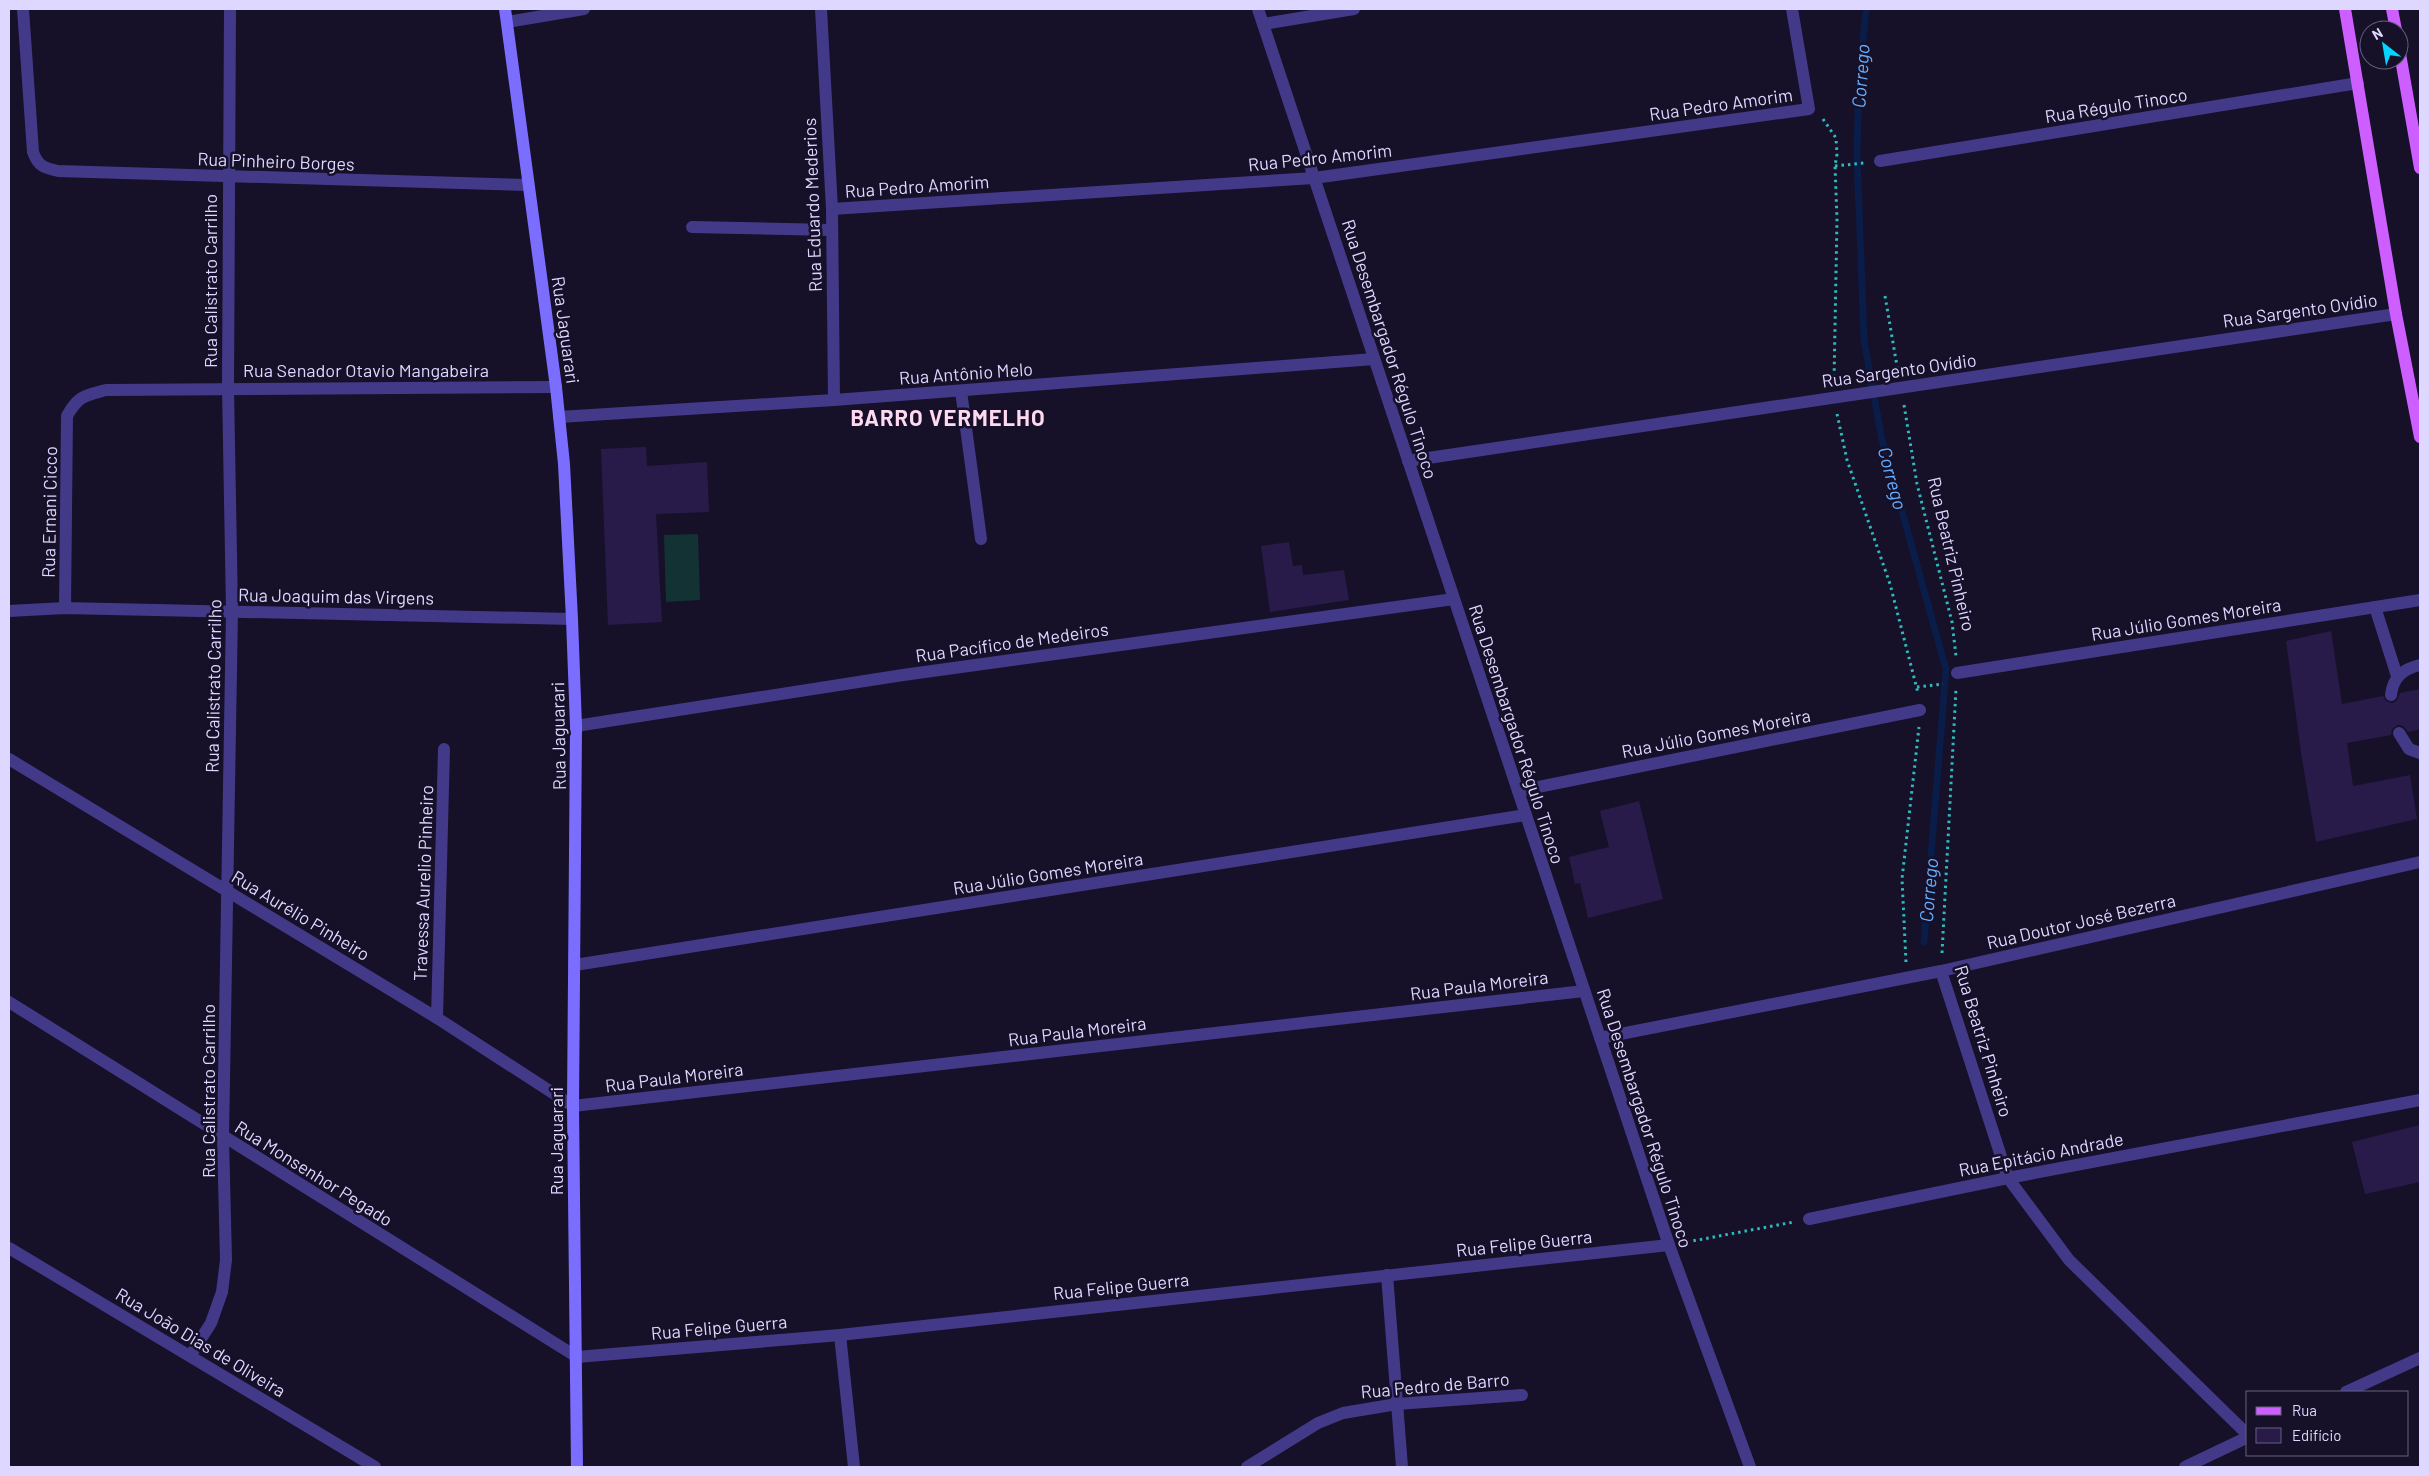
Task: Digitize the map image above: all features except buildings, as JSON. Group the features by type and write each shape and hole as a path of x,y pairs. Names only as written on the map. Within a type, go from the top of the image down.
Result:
{"main road":[{"path":"2345,9 2396,314 2420,437"},
{"name":"Rua Jaguarari","path":"506,15 556,387 572,619 576,726 573,1106 577,1467"},
{"path":"2403,70 2420,168"}],"street":[{"name":"Rua Pinheiro Borges","path":"23,9 34,152 37,163 44,168 58,171 228,177 528,185"},
{"name":"Rua Calistrato Carrilho","path":"190,1356 211,1322 222,1292 226,1260 223,1138 232,611 228,388 230,9"},
{"path":"506,15 584,9"},
{"name":"Rua Eduardo Mederios","path":"821,9 832,210 834,400"},
{"name":"Rua Desembargador Régulo Tinoco","path":"1258,9 1669,1245 1750,1467"},
{"path":"1263,24 1354,9"},
{"path":"1792,9 1809,109"},
{"name":"Rua Régulo Tinoco","path":"1880,161 2358,83"},
{"name":"Rua Pedro Amorim","path":"832,210 1314,178 1809,109"},
{"path":"692,227 832,230"},
{"name":"Rua Sargento Ovídio","path":"1408,461 2396,314"},
{"name":"Rua Antônio Melo","path":"559,417 834,400 1374,358"},
{"name":"Rua Senador Otavio Mangabeira","path":"67,416 75,402 82,396 106,390 556,387"},
{"path":"961,390 981,539"},
{"name":"Rua Ernani Cicco","path":"65,608 67,416"},
{"name":"Rua Pacífico de Medeiros","path":"576,726 903,675 1454,599"},
{"name":"Rua Júlio Gomes Moreira","path":"1957,677 2420,600"},
{"path":"2374,607 2397,676"},
{"name":"Rua Joaquim das Virgens","path":"9,611 65,608 572,619"},
{"path":"2391,694 2392,685 2397,676 2408,668 2420,665"},
{"name":"Rua Júlio Gomes Moreira","path":"1518,791 1920,710"},
{"path":"2399,733 2409,748 2420,753"},
{"name":"Travessa Aurelio Pinheiro","path":"437,1018 444,749"},
{"name":"Rua Aurélio Pinheiro","path":"9,759 437,1018 573,1106"},
{"name":"Rua Júlio Gomes Moreira","path":"575,965 1526,815"},
{"name":"Rua Doutor José Bezerra","path":"1600,1038 1941,971 2420,862"},
{"name":"Rua Beatriz Pinheiro","path":"1941,971 2008,1178 2069,1260 2246,1434"},
{"name":"Rua Paula Moreira","path":"573,1106 1584,991"},
{"name":"Rua Monsenhor Pegado","path":"9,1002 223,1138 576,1356"},
{"name":"Rua Epitácio Andrade","path":"1809,1219 2008,1178 2420,1100"},
{"name":"Rua Felipe Guerra","path":"576,1356 840,1335 1669,1245"},
{"name":"Rua João Dias de Oliveira","path":"9,1248 375,1467"},
{"path":"1387,1275 1402,1467"},
{"path":"840,1335 854,1467"},
{"path":"2348,1391 2420,1358"},
{"name":"Rua Pedro de Barro","path":"1247,1467 1318,1423 1343,1413 1397,1404 1522,1395"},
{"path":"2185,1467 2246,1437"}],"path":[{"path":"1809,109 1821,116 1836,138 1838,397 1847,460 1890,584 1917,687 1920,710 1902,879 1907,978"},
{"path":"1835,166 1880,161"},
{"name":"Rua Beatriz Pinheiro","path":"1885,296 1897,388 1917,484 1952,622 1957,677 1941,971"},
{"path":"1917,687 1957,677"},
{"path":"1669,1245 1809,1219"}],"green space":[{"path":"698,534 700,600 666,602 664,535"}],"waterway":[{"name":"Corrego","path":"1866,9 1859,78 1857,155 1864,340 1882,440 1946,669 1924,942"}],"district":[{"name":"BARRO VERMELHO","path":"948,417"}]}
